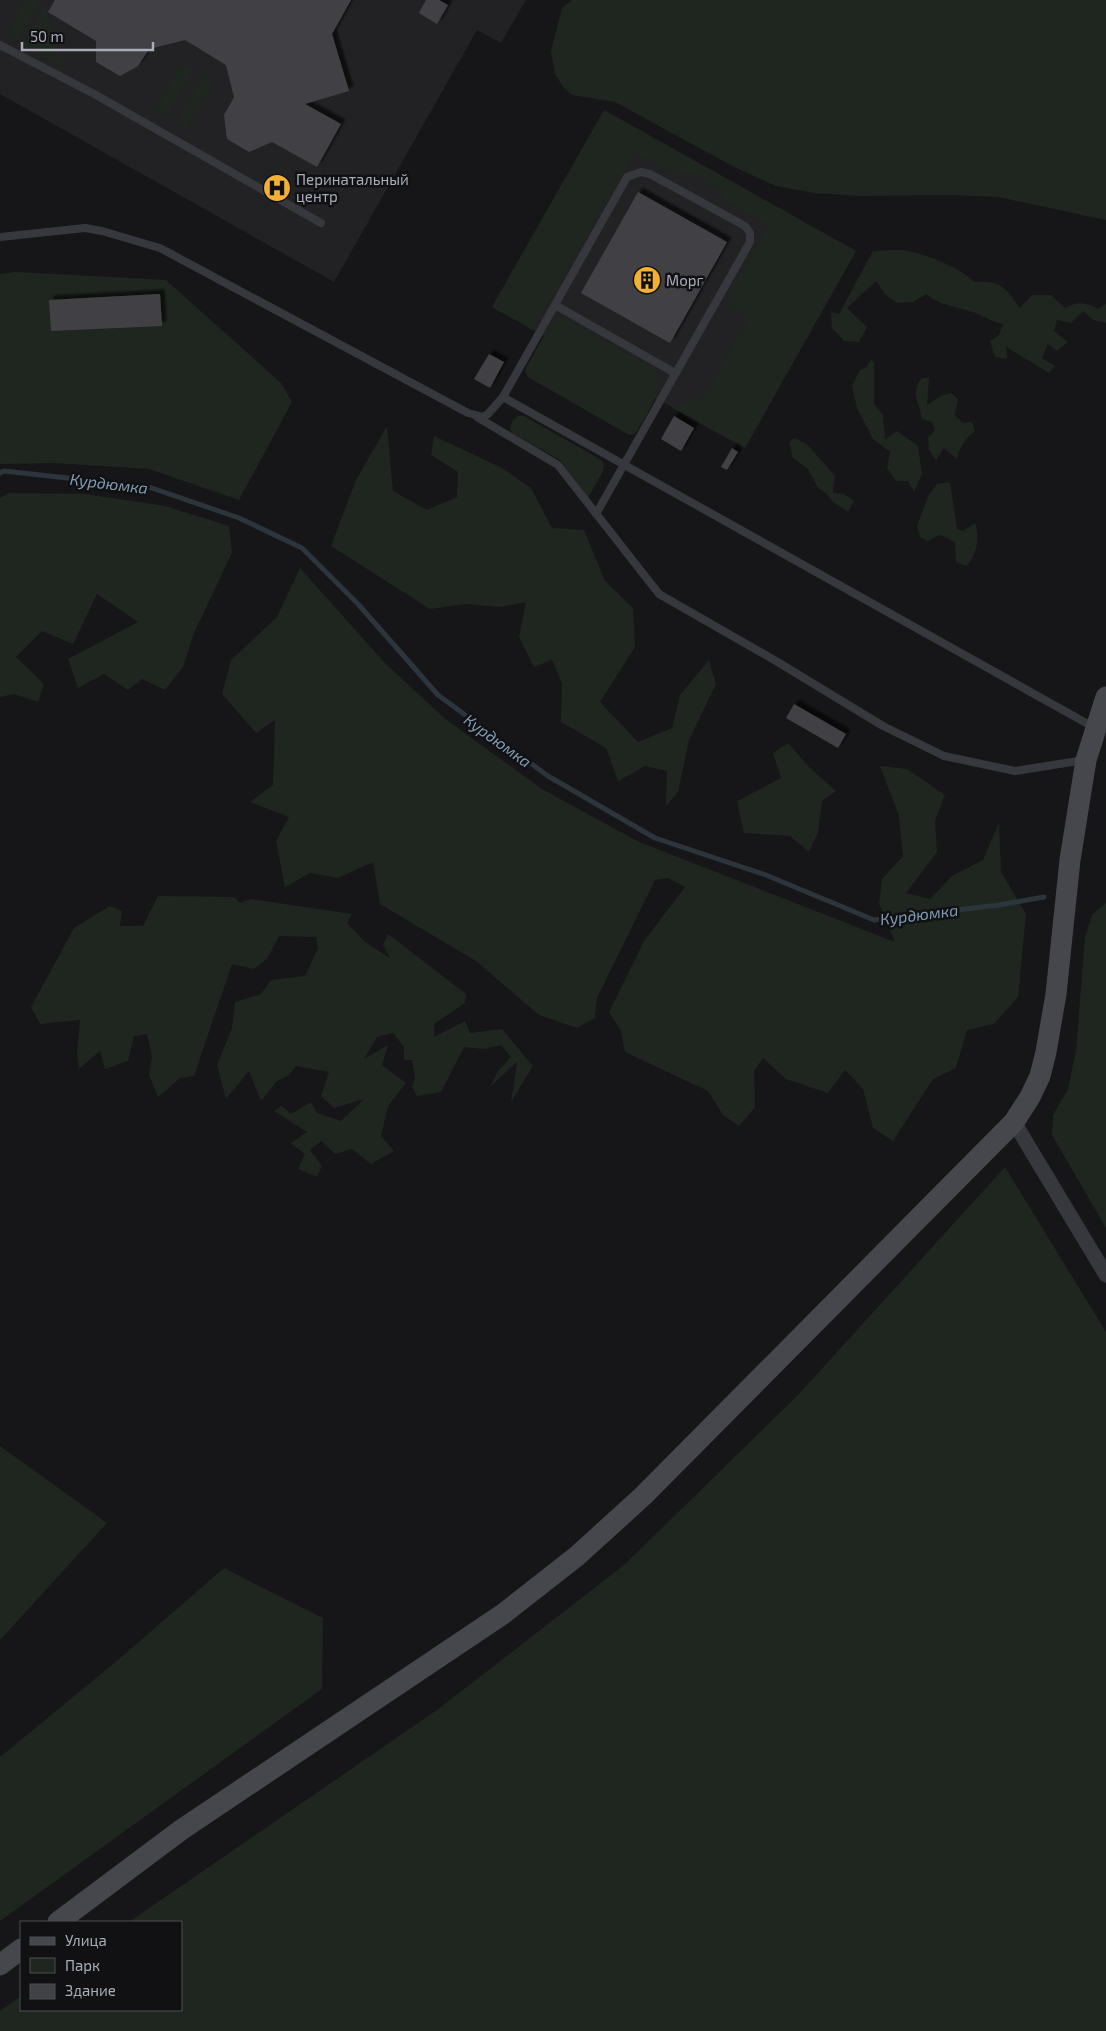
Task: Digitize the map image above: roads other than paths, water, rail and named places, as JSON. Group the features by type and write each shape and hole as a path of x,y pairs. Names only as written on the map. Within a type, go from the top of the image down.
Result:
{"main road":[{"path":"59,1921 181,1830 503,1614 577,1556 642,1496 1014,1122 1030,1097 1040,1076 1046,1052 1056,994 1070,860 1086,760 1106,696"},
{"path":"0,1965 20,1951"}],"street":[{"path":"1014,1122 1106,1275"}],"lane":[{"path":"0,45 96,95 321,223"},
{"path":"475,416 483,417 488,414 503,397 627,177 640,172 650,174 745,226 750,233 750,242 596,514"},
{"path":"0,237 86,228 160,248 475,416 558,465 659,594 776,661 883,726 944,756 1015,771 1086,760"},
{"path":"556,304 675,373"},
{"path":"503,397 1096,728"}],"waterway":[{"name":"Курдюмка","path":"0,473 4,471 149,487 239,518 302,548 358,604 438,695 548,776 655,838 766,875 874,920 999,905 1044,897"}],"place":[{"name":"Перинатальный центр","path":"277,188"},
{"name":"Морг","path":"647,280"}]}
